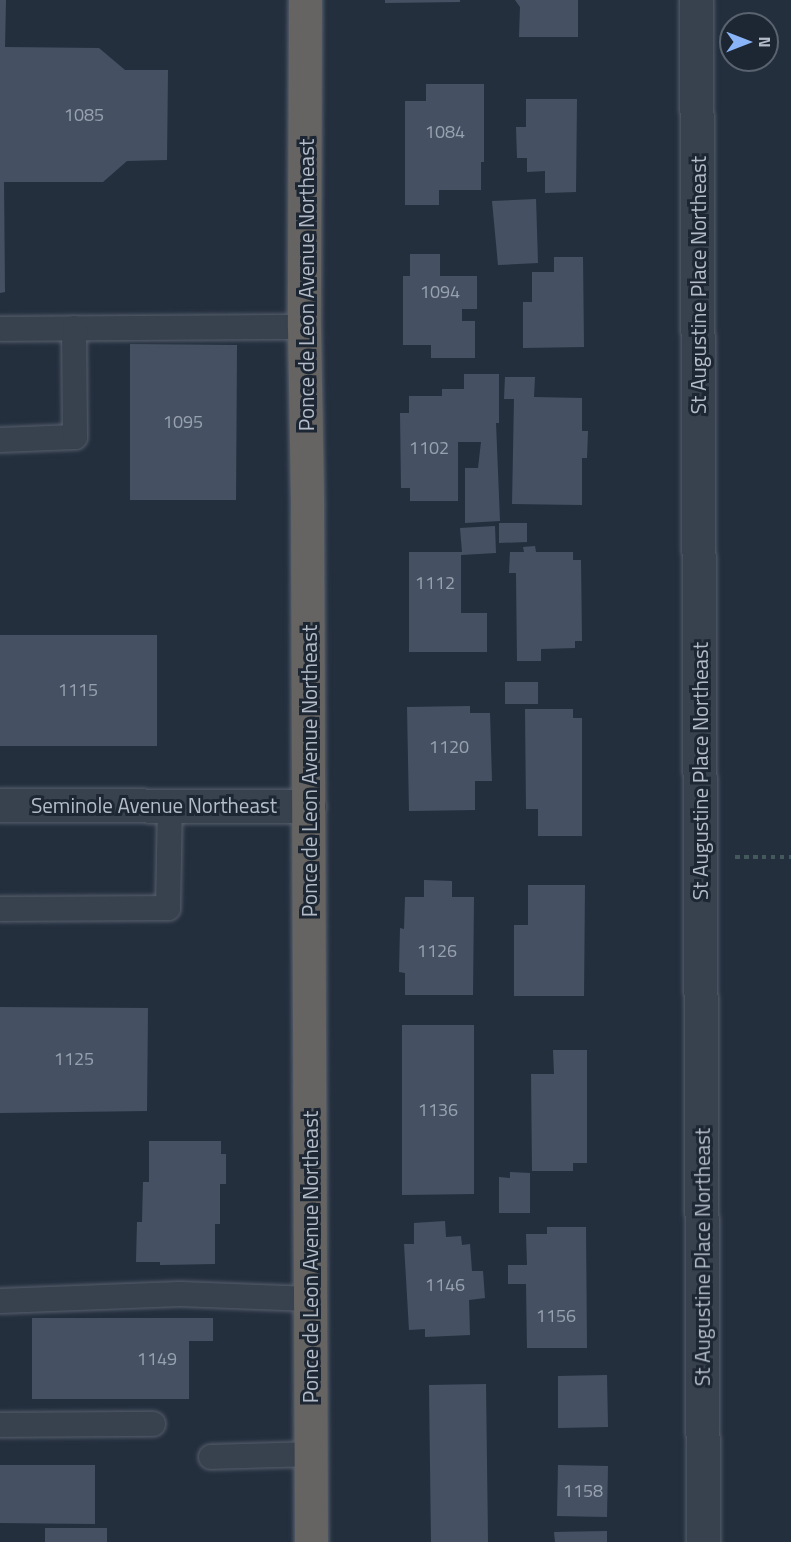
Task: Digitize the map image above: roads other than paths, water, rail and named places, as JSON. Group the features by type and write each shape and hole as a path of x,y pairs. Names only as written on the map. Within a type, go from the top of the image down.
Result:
{"highway":[{"name":"Ponce de Leon Avenue Northeast","path":"305,0 304,327 309,806 311,1542"}],"street":[{"name":"St Augustine Place Northeast","path":"696,0 703,1542"},
{"name":"Seminole Avenue Northeast","path":"0,805 309,806"}],"lane":[{"path":"0,329 304,327"},
{"path":"0,440 75,437 74,328"},
{"path":"0,909 168,908 170,805"},
{"path":"0,1301 180,1294 311,1299"},
{"path":"0,1425 153,1424"},
{"path":"211,1456 311,1454"}]}
